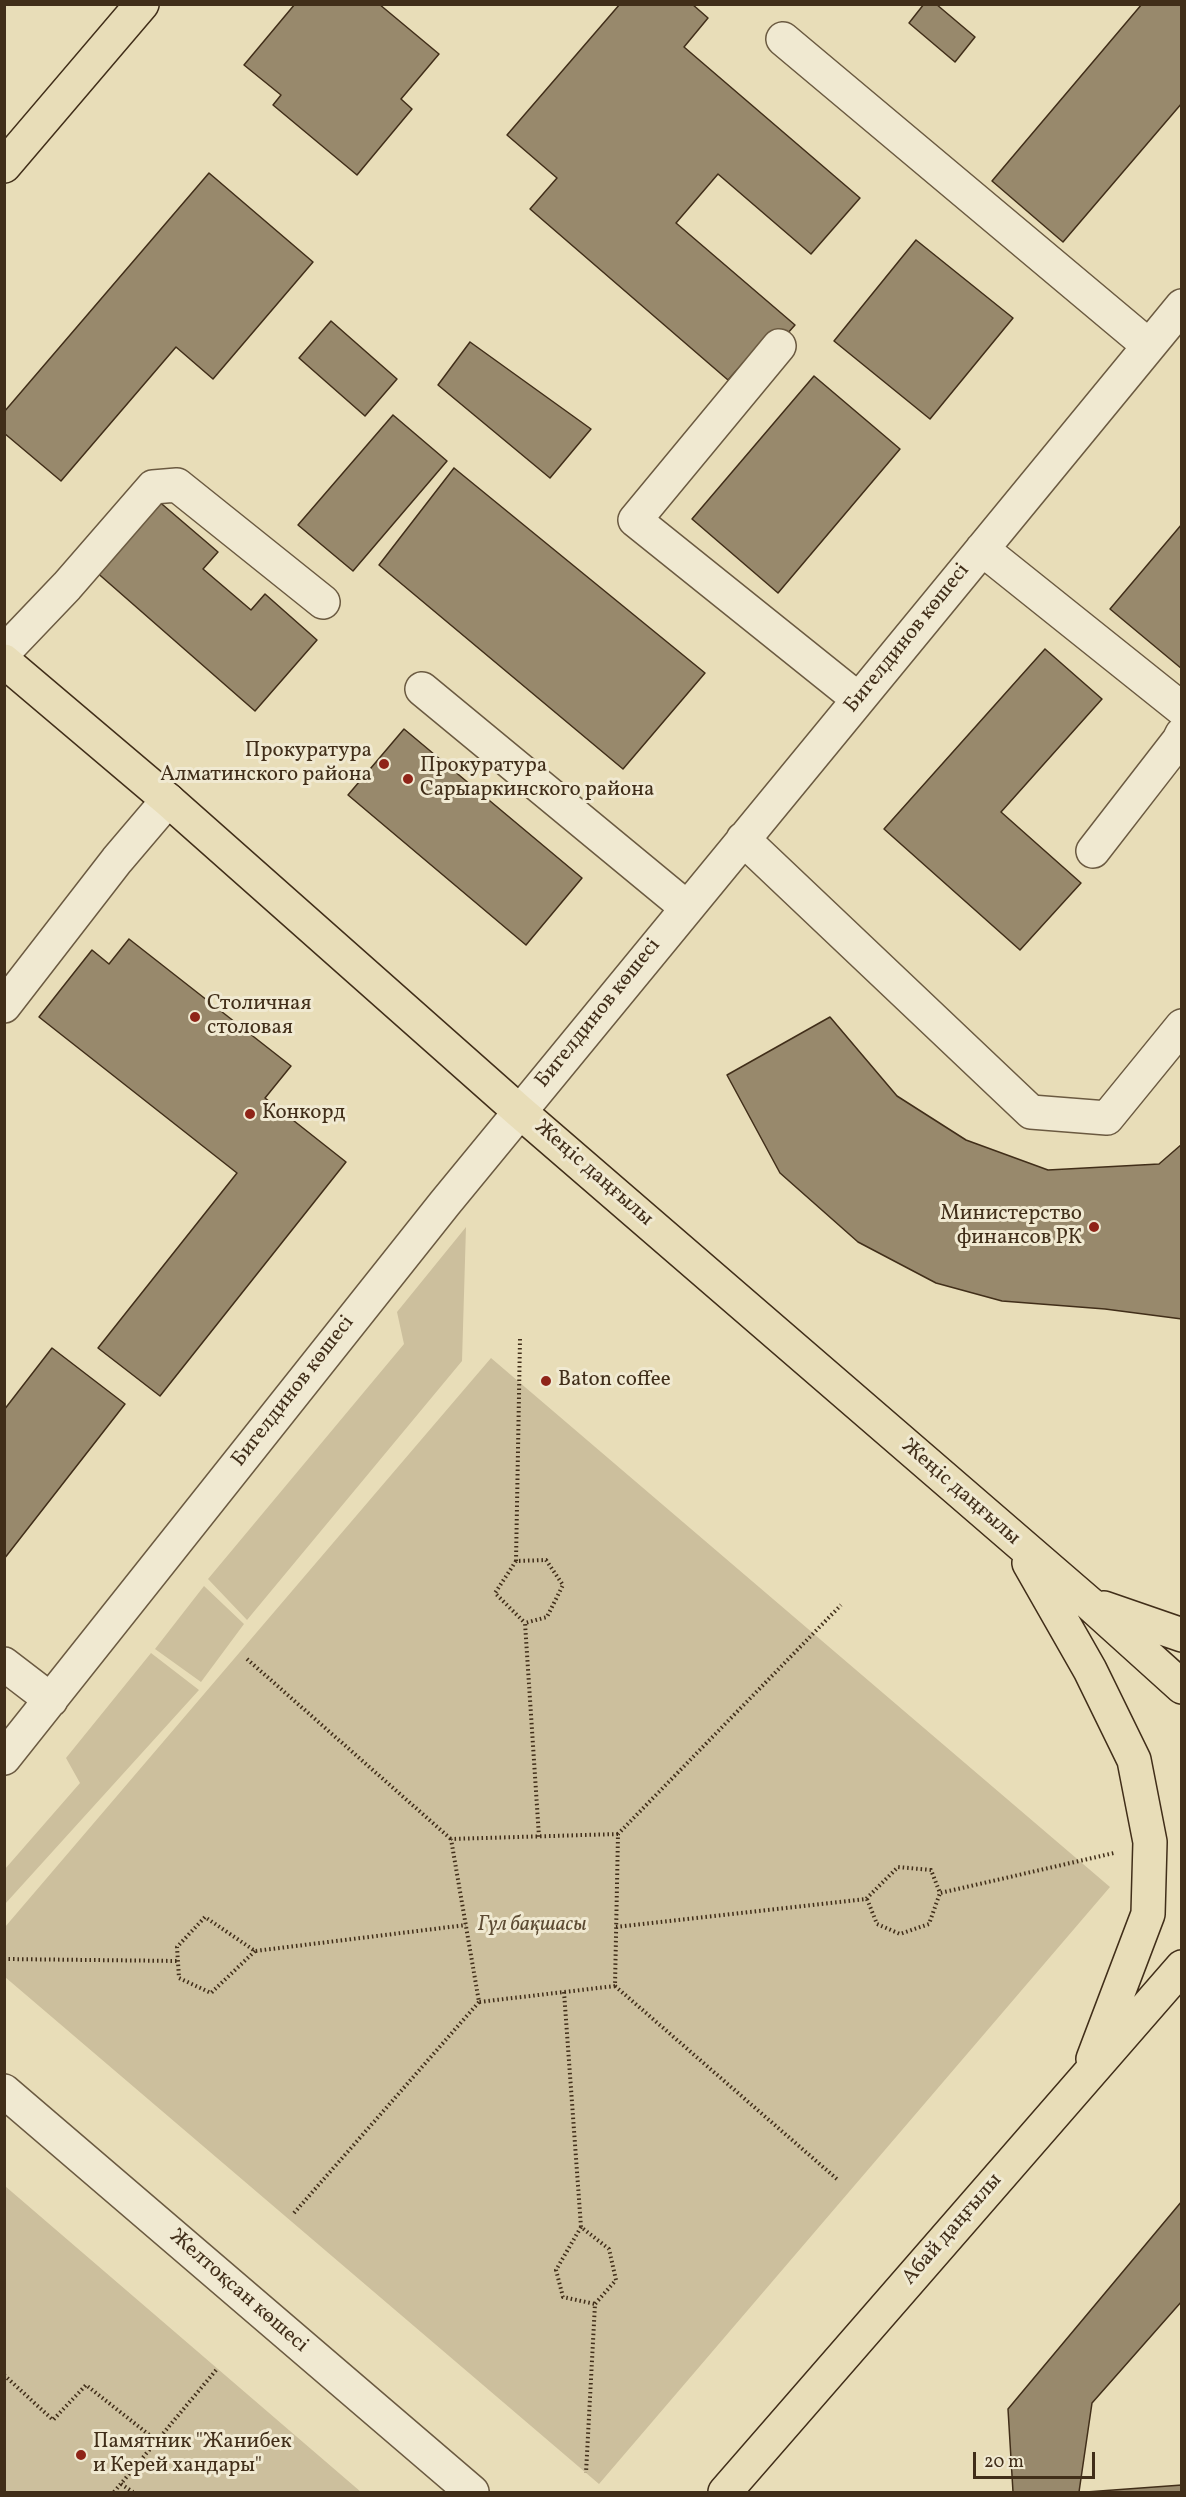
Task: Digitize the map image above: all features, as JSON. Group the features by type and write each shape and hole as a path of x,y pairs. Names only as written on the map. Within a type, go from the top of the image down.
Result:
{"main road":[{"path":"4,166 142,4"},
{"name":"Жеңіс даңғылы","path":"4,662 168,800 519,1111 1090,1604 1182,1687"},
{"path":"1018,1543 1090,1670 1134,1760 1150,1842 1148,1914 1085,2079"},
{"path":"1090,1604 1182,1635"},
{"name":"Абай даңғылы","path":"725,2493 1182,1967"}],"street":[{"path":"783,39 1149,346"},
{"name":"Бигелдинов көшесі","path":"4,1758 519,1111 1182,306"},
{"path":"779,346 635,520 858,699"},
{"path":"4,652 67,586 153,487 177,485 323,602"},
{"path":"982,549 1182,709"},
{"path":"422,689 687,907"},
{"path":"1092,851 1182,734"},
{"path":"4,1006 117,860 168,800"},
{"path":"744,839 1031,1112 1107,1118 1182,1026"},
{"path":"4,1664 51,1700"},
{"name":"Желтоқсан көшесі","path":"4,2091 472,2493"}],"path":[{"path":"520,1339 516,1561 495,1593 525,1623 538,1837"},
{"path":"516,1561 546,1560 563,1586 547,1617 525,1623"},
{"path":"615,1986 618,1834 841,1605"},
{"path":"248,1659 451,1839 479,2002"},
{"path":"451,1839 618,1834"},
{"path":"940,1893 1120,1852"},
{"path":"616,1927 867,1899 898,1867 931,1870 940,1893 929,1924 900,1934 877,1924 867,1899"},
{"path":"255,1950 205,1917 177,1947 179,1978 211,1993 255,1950 466,1925"},
{"path":"4,1959 178,1961"},
{"path":"294,2213 479,2002 615,1986 838,2180"},
{"path":"564,1992 581,2227 556,2270 563,2297 596,2304"},
{"path":"581,2227 609,2249 616,2280 596,2304 586,2473"},
{"path":"114,2493 217,2369"},
{"path":"4,2375 52,2420 86,2385 157,2441"},
{"path":"121,2484 133,2493"}],"green space":[{"path":"466,1227 462,1361 247,1620 208,1579 404,1344 397,1312"},
{"name":"Гүл бақшасы","path":"491,1358 1110,1887 599,2484 5,1977 5,1927"},
{"path":"204,1586 244,1624 201,1682 155,1649"},
{"path":"151,1653 199,1690 5,1904 5,1869 80,1783 66,1758"},
{"path":"5,2186 361,2492 5,2492"}],"building":[{"path":"295,4 379,4 439,54 401,99 412,109 357,175 273,105 281,95 244,65"},
{"path":"620,4 692,4 708,18 684,47 860,198 811,254 718,174 676,223 795,325 762,362 752,353 728,380 530,209 557,178 507,135"},
{"path":"924,4 936,4 975,37 955,62 909,23"},
{"path":"1142,4 1182,4 1182,103 1063,242 992,181"},
{"path":"209,173 313,262 213,379 176,347 61,481 4,433 4,412"},
{"path":"916,240 1013,318 930,419 834,341"},
{"path":"331,321 397,379 365,416 299,358"},
{"path":"470,342 591,429 550,478 438,385"},
{"path":"814,376 900,449 778,593 692,519"},
{"path":"393,415 447,461 353,571 298,525"},
{"path":"454,468 705,673 623,769 379,565"},
{"path":"156,499 218,552 203,569 251,610 265,594 317,640 255,711 94,570"},
{"path":"1182,524 1182,669 1110,609"},
{"path":"1045,649 1102,699 1001,812 1081,883 1020,950 884,829"},
{"path":"404,729 582,878 526,945 348,795"},
{"path":"129,939 291,1066 265,1098 346,1162 160,1396 98,1348 237,1173 39,1017 92,950 109,964"},
{"path":"830,1017 897,1096 966,1140 1048,1170 1159,1164 1182,1144 1182,1319 1105,1309 1002,1301 936,1283 858,1242 780,1173 727,1075"},
{"path":"52,1348 125,1404 4,1559 4,1410"},
{"path":"1182,2201 1182,2301 1092,2403 1079,2492 1013,2492 1008,2409"},
{"path":"1182,2485 1182,2492 1086,2492"}],"place":[{"name":"Прокуратура Алматинского района","path":"384,764"},
{"name":"Прокуратура Сарыаркинского района","path":"408,779"},
{"name":"Столичная столовая","path":"195,1017"},
{"name":"Конкорд","path":"250,1114"},
{"name":"Министерство финансов РК","path":"1094,1227"},
{"name":"Baton coffee","path":"546,1381"},
{"name":"Памятник \"Жанибек и Керей хандары\"","path":"81,2455"}]}
